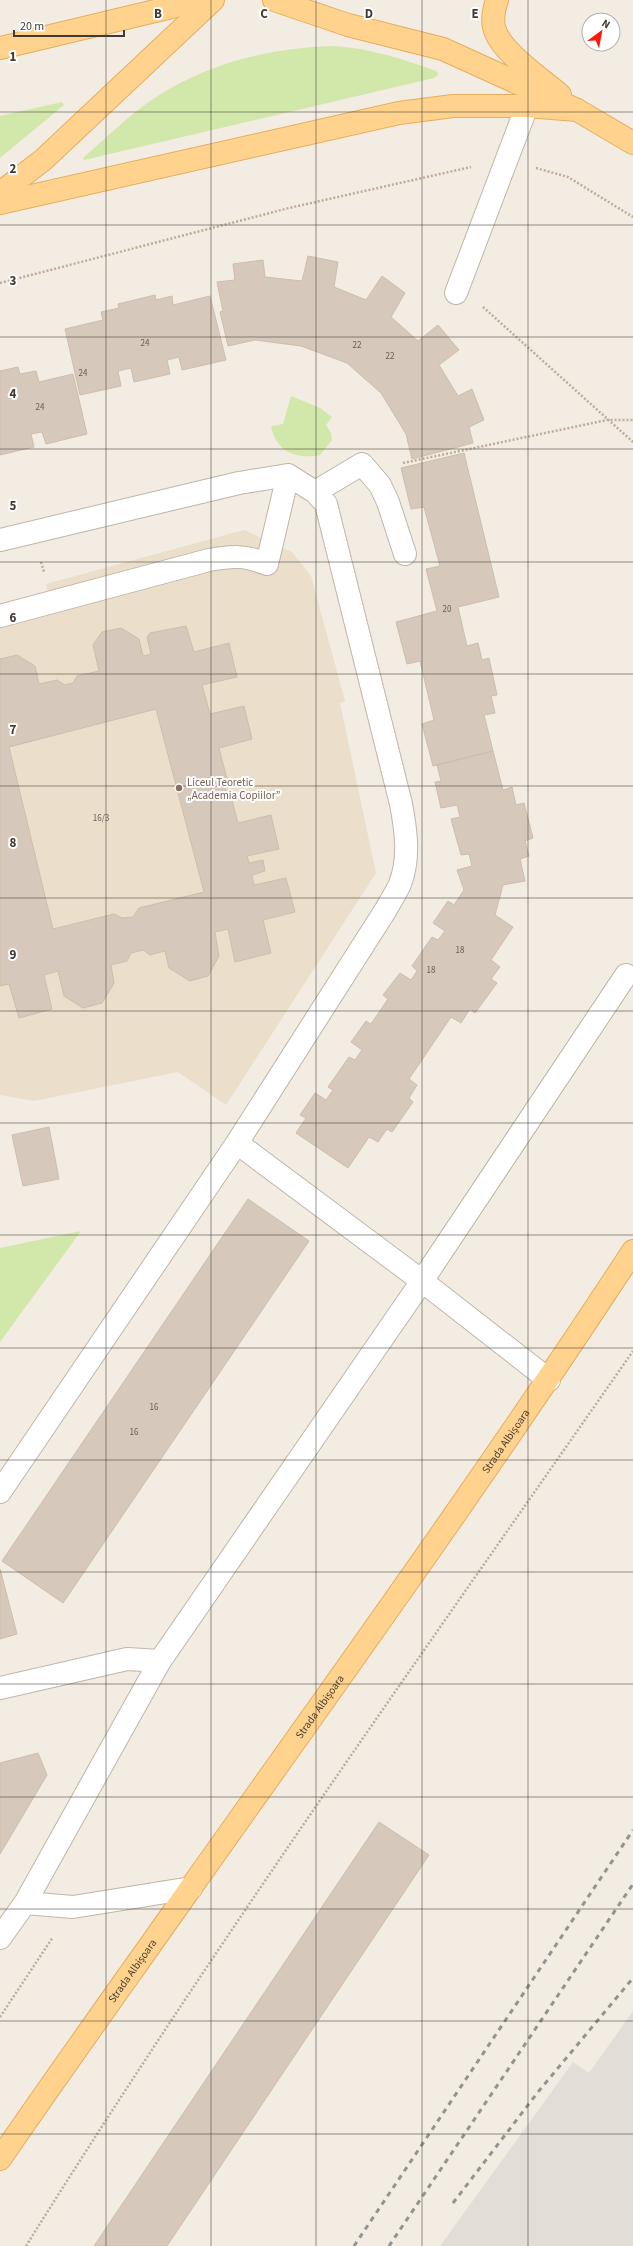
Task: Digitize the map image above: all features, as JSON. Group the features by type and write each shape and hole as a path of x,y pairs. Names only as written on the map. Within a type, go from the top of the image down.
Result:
{"main road":[{"path":"0,48 201,0"},
{"path":"0,193 43,160 213,0"},
{"path":"274,0 348,25 443,49 577,110 633,143"},
{"path":"497,0 493,13 494,28 500,41 577,110"},
{"path":"0,203 399,113 453,106 527,106 577,110"},
{"name":"Strada Albișoara","path":"0,2159 69,2057 191,1888 549,1380 633,1251"}],"lane":[{"path":"456,293 527,106"},
{"path":"315,492 362,464 380,485 388,502 405,554"},
{"path":"0,616 209,560 236,556 252,558 268,564 288,475"},
{"path":"0,540 239,483 288,475 315,492 326,504 401,804 406,831 406,857 400,884 385,911 237,1143 0,1492"},
{"path":"0,1938 25,1903 160,1661 422,1281 626,975"},
{"path":"237,1143 422,1281 549,1380"},
{"path":"0,1688 127,1659 160,1661"},
{"path":"25,1903 73,1907 191,1888"}],"path":[{"path":"0,283 289,208 507,160 568,177 633,217"},
{"path":"478,302 606,420 633,442"},
{"path":"362,464 410,462 606,420 633,420"},
{"path":"26,2246 92,2141 255,1894 633,1351"},
{"path":"0,2017 73,1907"}],"shaded area":[{"name":"Liceul Teoretic „Academia Copiilor”","path":"244,530 292,552 311,576 345,701 340,703 376,873 226,1105 178,1072 34,1101 0,1095 0,605 48,593 46,584"},
{"path":"633,2011 633,2246 440,2246 573,2062 589,2073"}],"green space":[{"path":"333,46 360,49 386,55 411,62 436,71 439,74 434,78 84,160 83,158 146,104 176,85 197,75 218,66 263,54 309,47"},
{"path":"62,102 64,105 0,158 0,116"},
{"path":"291,396 320,408 332,417 326,425 331,433 332,440 320,455 295,455 288,452 277,442 271,426 283,424"},
{"path":"81,1231 0,1342 0,1248"}],"building":[{"path":"308,256 338,262 334,287 366,300 382,276 405,293 391,317 418,341 438,325 459,350 439,365 458,396 472,389 484,420 469,427 473,443 412,459 406,434 381,393 347,363 301,346 255,340 228,346 220,312 223,311 217,282 235,280 233,264 263,260 265,277 302,281"},
{"path":"155,295 156,300 172,296 173,305 210,296 226,360 182,370 179,357 167,360 170,374 134,382 131,368 118,371 121,386 80,395 65,329 103,320 101,312 119,308 118,304"},
{"path":"18,367 20,374 36,371 39,382 73,374 87,434 46,444 42,432 31,434 34,447 0,455 0,371"},
{"path":"464,453 499,597 458,607 467,646 478,643 482,660 489,658 497,695 491,696 495,713 484,715 493,751 433,766 422,724 434,720 420,661 407,664 396,622 437,611 426,569 440,566 424,507 411,509 401,468"},
{"path":"186,626 194,652 229,643 237,677 202,685 210,714 244,706 252,739 219,748 227,779 222,786 230,793 238,823 271,815 279,849 247,856 249,863 263,860 265,871 252,875 254,885 286,878 295,912 263,920 271,953 235,962 228,929 215,932 219,956 208,976 190,981 169,968 165,951 150,955 143,950 131,953 127,961 111,965 114,983 102,1003 83,1008 64,996 58,971 44,975 52,1009 19,1018 9,984 0,986 0,659 17,655 35,666 39,684 57,680 65,685 73,683 77,676 99,671 93,645 102,632 121,628 139,639 143,656 151,654 147,637 150,633","holes":["156,709 204,892 139,908 133,917 122,918 114,914 53,929 9,747"]},
{"path":"493,751 503,790 512,787 516,805 524,803 533,838 525,841 529,856 520,859 525,881 503,885 495,915 513,927 491,960 500,967 491,979 497,983 475,1013 470,1009 461,1023 451,1017 409,1079 417,1085 409,1098 413,1102 392,1132 387,1129 378,1142 369,1137 348,1168 296,1133 306,1118 300,1115 315,1093 326,1100 333,1090 328,1087 349,1057 355,1060 362,1050 351,1042 366,1021 371,1024 388,999 383,995 400,973 411,980 417,971 412,966 432,937 438,940 445,931 433,923 448,901 454,905 464,890 457,870 472,866 469,854 461,855 451,819 460,817 457,805 441,808 435,782 441,781 437,765"},
{"path":"49,1127 59,1179 23,1186 12,1135"},
{"path":"248,1199 309,1241 63,1603 2,1561"},
{"path":"0,1569 17,1634 0,1639"},
{"path":"38,1753 47,1775 0,1854 0,1763"},
{"path":"379,1822 429,1855 167,2246 94,2246"}],"railway":[{"path":"354,2246 633,1830"},
{"path":"389,2246 633,1884"},
{"path":"453,2203 538,2092 633,1978"}],"place":[{"name":"Liceul Teoretic „Academia Copiilor”","path":"179,788"}]}
